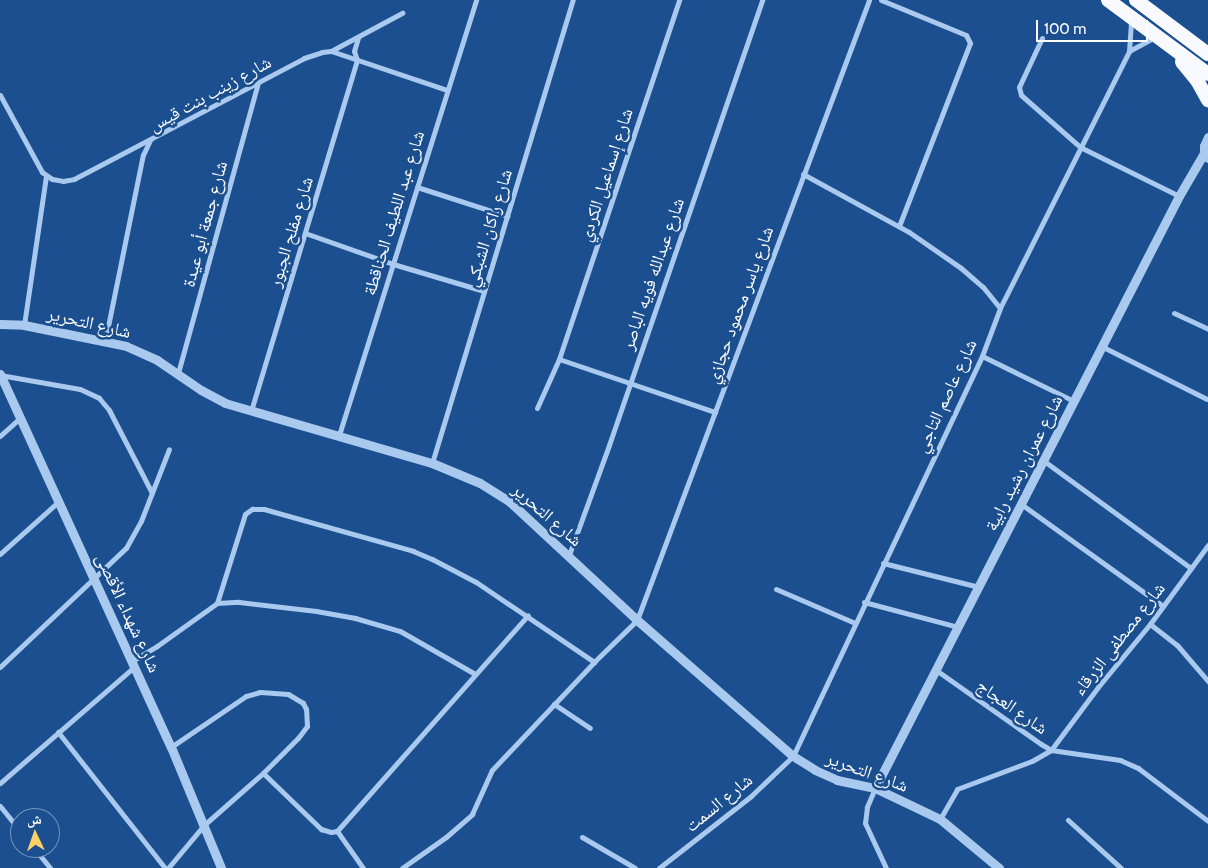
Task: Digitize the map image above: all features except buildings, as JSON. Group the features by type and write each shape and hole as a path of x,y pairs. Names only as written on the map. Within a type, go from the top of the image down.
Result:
{"highway":[{"path":"1108,0 1172,50 1208,74"},
{"path":"1136,0 1208,54"},
{"path":"1172,50 1198,82 1208,100"}],"street":[{"name":"شارع عبد اللطيف الحناقطة","path":"338,435 476,0"},
{"name":"شارع راكان الشبكي","path":"432,463 573,0"},
{"name":"شارع إسماعيل الكردي","path":"536,408 559,359 679,0"},
{"name":"شارع عبدالله فويه الباصر","path":"569,556 762,0"},
{"name":"شارع ياسر محمود حجازي","path":"637,620 869,0"},
{"path":"881,0 966,35 970,43 899,226"},
{"name":"شارع زينب بنت قيس","path":"105,341 144,155 150,140 312,54 331,51 402,13"},
{"name":"شارع عاصم التاجي","path":"793,756 864,602 982,356 1000,308 1130,51 1131,18"},
{"path":"1130,51 1155,36"},
{"name":"شارع مفلح الجبور","path":"251,412 357,60 354,51 358,38"},
{"path":"1042,38 1019,91 1080,147 1179,196"},
{"path":"331,51 447,90"},
{"name":"شارع جمعة أبو عيدة","path":"178,373 258,82"},
{"path":"0,95 39,167 46,176 57,181 74,179 150,140"},
{"name":"شارع عمران رشيد رابية","path":"875,788 1179,196 1205,155 1208,137"},
{"path":"803,174 899,226 961,268 983,287 1000,308"},
{"path":"24,325 46,176"},
{"path":"417,187 507,216"},
{"path":"305,233 393,264 484,291"},
{"path":"1174,313 1208,330"},
{"name":"شارع التحرير","path":"0,324 24,325 105,341 143,353 178,373 212,397 251,412 432,463 480,484 504,498 637,620 793,756 837,780 875,788 940,819 999,868"},
{"path":"1103,346 1207,399"},
{"path":"982,356 1074,401"},
{"path":"559,359 715,412"},
{"path":"0,374 80,389 99,398 109,410 152,493"},
{"name":"شارع شهداء الأقصى","path":"0,374 172,747 221,868"},
{"path":"0,436 20,418"},
{"path":"0,667 120,555 132,540 169,448"},
{"path":"1044,461 1191,568"},
{"path":"0,554 58,502"},
{"path":"1021,504 1163,606"},
{"path":"217,603 245,514 252,509 257,509 413,551 476,582 528,615 594,662"},
{"name":"شارع مصطفى الزرقاء","path":"1051,750 1098,687 1150,624 1208,545"},
{"path":"884,563 979,587"},
{"path":"776,588 855,623"},
{"path":"864,602 959,627"},
{"path":"0,783 133,664 217,603 258,603 355,618 400,631 475,674"},
{"path":"263,773 321,829 331,832 337,831 528,615"},
{"path":"402,868 446,837 472,814 492,770 594,662 637,620"},
{"path":"1150,624 1177,645 1208,680"},
{"name":"شارع العجاج","path":"936,670 1051,750 1102,757 1138,768 1208,821"},
{"path":"58,732 167,868 204,825 263,773 307,726 308,718 303,704 288,694 260,692 246,696 172,747"},
{"path":"554,704 590,728"},
{"path":"940,819 957,789 1032,761 1051,750"},
{"name":"شارع السمت","path":"659,868 751,796 793,756"},
{"path":"875,788 867,807 865,823 886,868"},
{"path":"0,806 10,818"},
{"path":"1068,820 1121,868"},
{"path":"337,831 363,868"},
{"path":"582,837 635,868"},
{"path":"42,858 50,868"}]}
